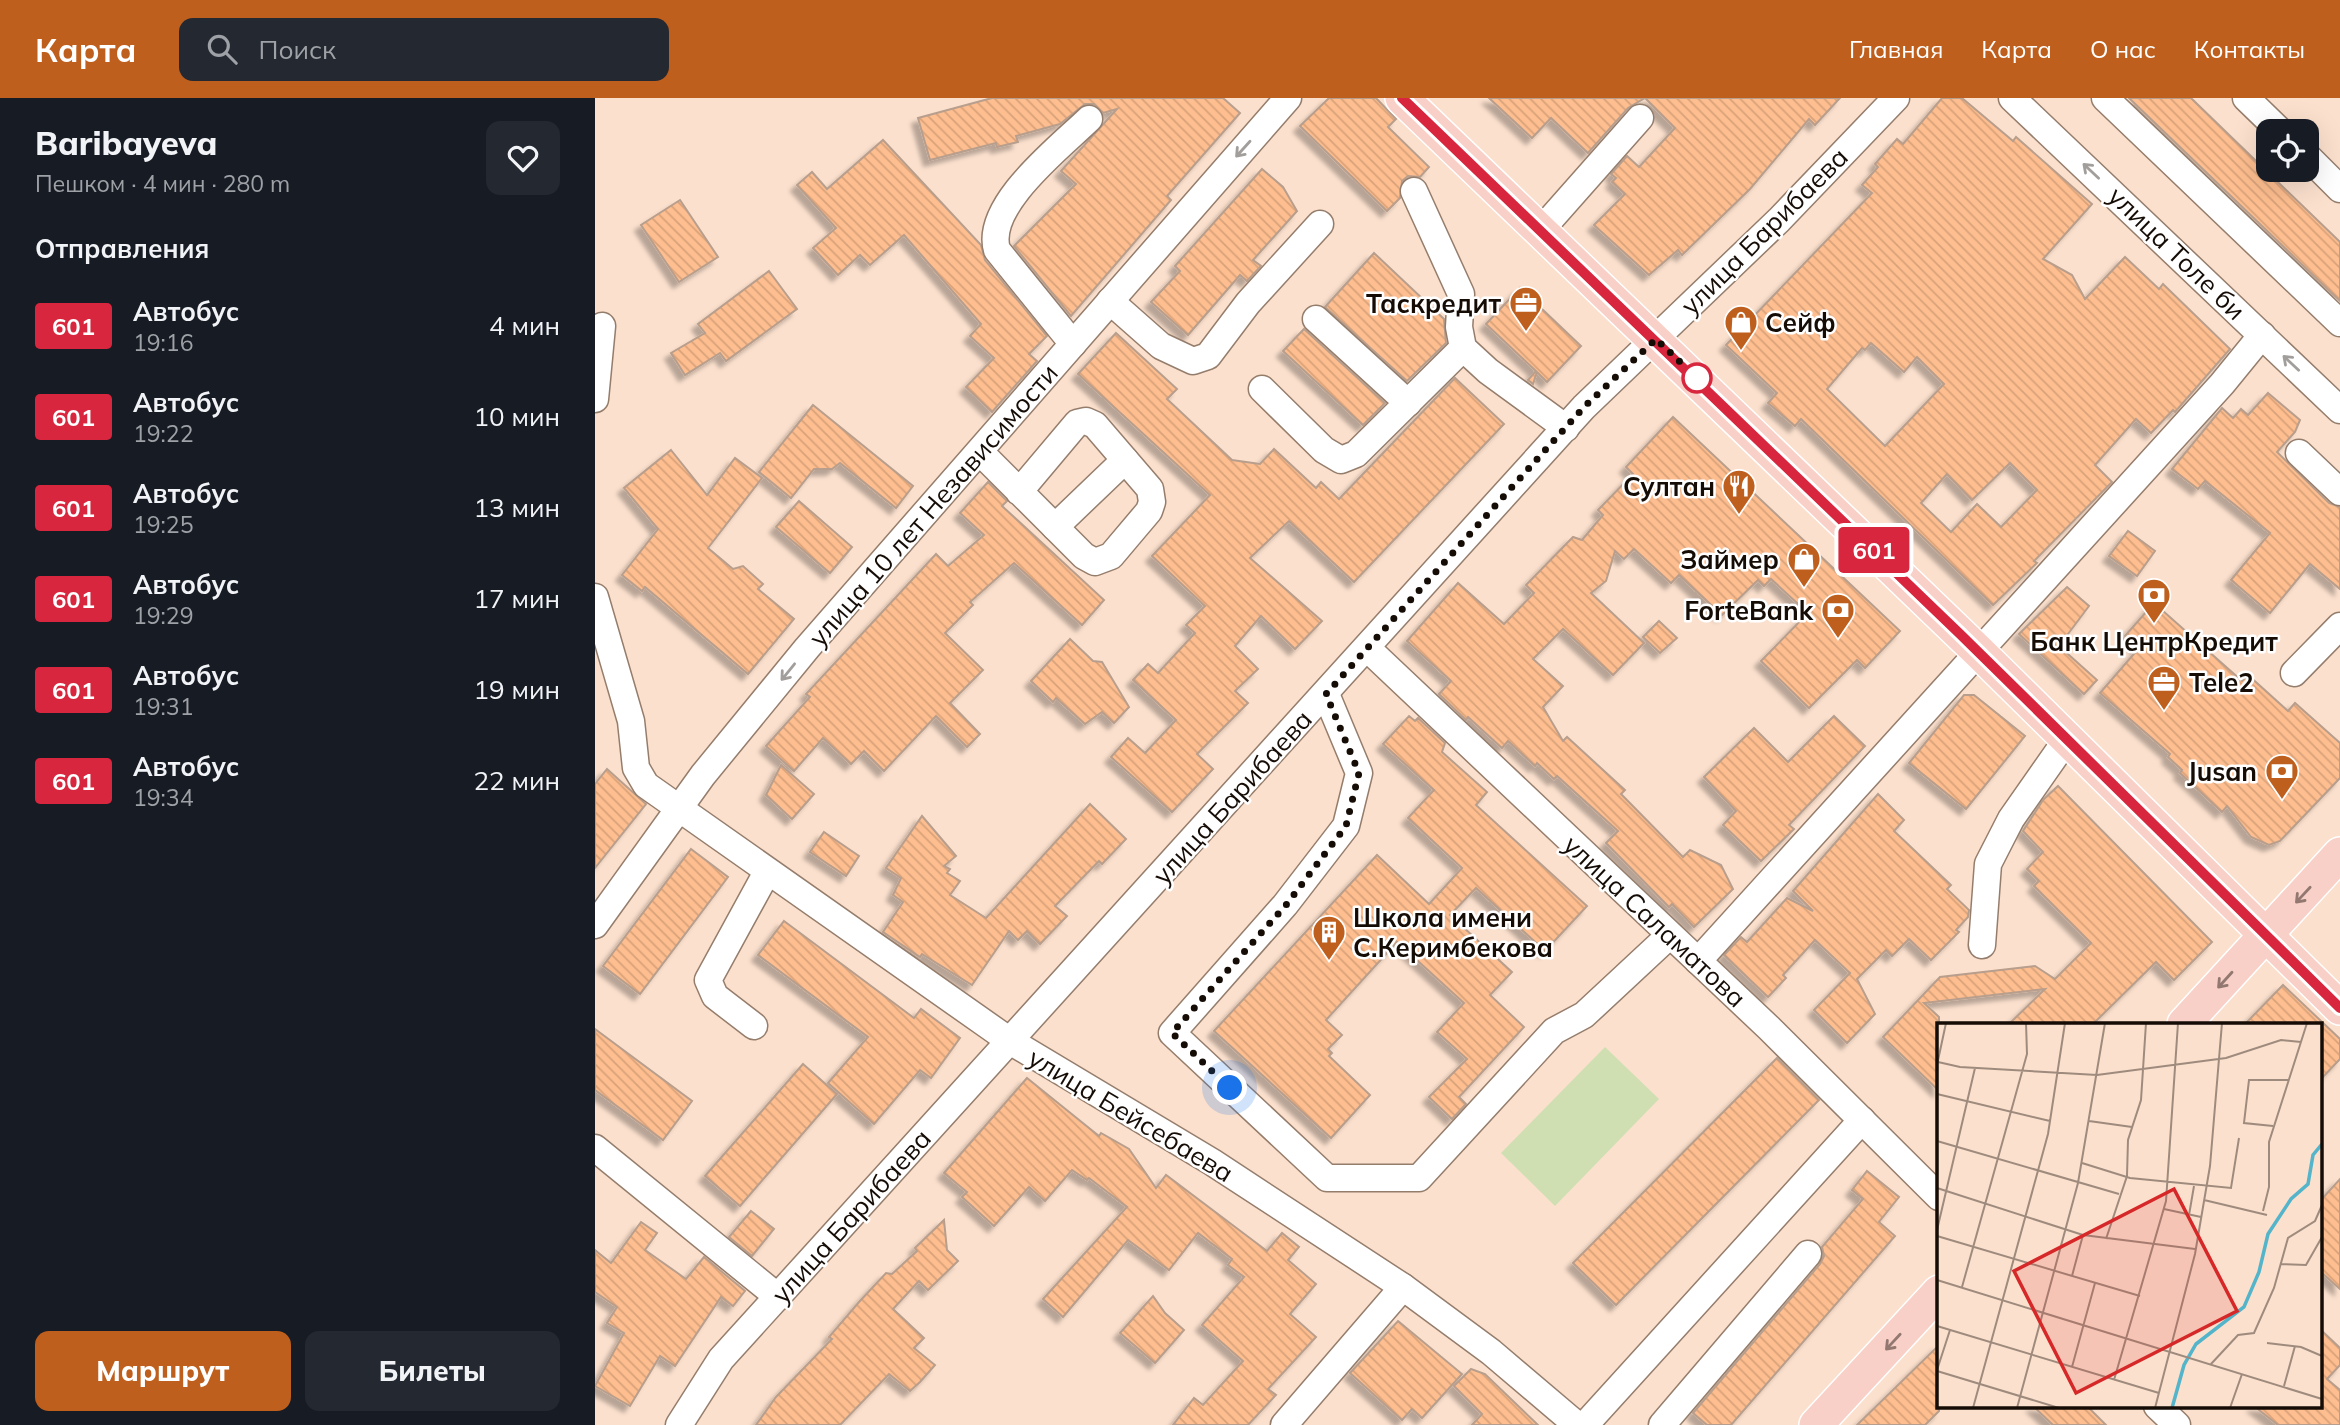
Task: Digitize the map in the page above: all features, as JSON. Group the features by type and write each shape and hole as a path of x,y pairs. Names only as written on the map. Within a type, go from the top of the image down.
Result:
{"main road":[{"path":"1402,98 1979,652 2340,1008"},
{"path":"2185,1023 2340,854"},
{"path":"1816,1425 1937,1294"}],"street":[{"name":"улица 10 лет Независимости","path":"595,925 703,775 807,648 1288,98"},
{"name":"улица Барибаева","path":"679,1425 721,1359 1566,428 1779,220 1896,98"},
{"name":"улица Толе би","path":"2013,98 2340,410"},
{"path":"2105,98 2340,323"},
{"path":"2246,98 2268,119"},
{"path":"1541,230 1640,118"},
{"path":"1073,344 997,250 993,237 999,217 1021,187 1089,119"},
{"path":"2319,168 2340,189"},
{"path":"1414,191 1461,294 1459,327 1463,348 1488,371 1566,428"},
{"path":"1110,301 1161,346 1193,361 1208,356 1248,303 1320,224"},
{"path":"1316,319 1408,403"},
{"path":"595,399 602,326"},
{"path":"1698,961 2262,335"},
{"path":"1262,389 1324,450 1341,460 1356,454 1463,348"},
{"path":"980,452 1019,492 1084,556 1095,562 1111,556 1149,511 1152,502 1150,489 1095,425 1086,421 1077,423 1019,492"},
{"path":"2299,453 2340,492"},
{"path":"1055,527 1125,460"},
{"name":"улица Бейсебаева","path":"595,597 606,667 631,721 636,768 646,785 679,811 1010,1041 1212,1162 1403,1287 1490,1352 1577,1425"},
{"path":"2294,673 2340,626"},
{"name":"улица Саламатова","path":"1367,648 1698,961 1937,1195"},
{"path":"1326,694 1359,773 1346,826 1286,905 1172,1033 1327,1178 1419,1178 1554,1031 1584,1014 1669,935"},
{"path":"1982,945 1988,864 2011,818 2067,739"},
{"path":"754,1026 715,996 708,980 767,872"},
{"path":"1585,1425 1863,1120"},
{"path":"595,1148 778,1297"},
{"path":"1662,1425 1808,1254"},
{"path":"1284,1425 1403,1287"},
{"path":"2159,1408 2178,1425"}],"green space":[{"path":"1605,1047 1659,1099 1555,1206 1501,1153"}],"building":[{"path":"992,98 1223,98 1240,113 1167,196 1171,200 1071,316 1014,246 1076,184 1061,171 1117,109 1103,113 1094,104 1085,104 1060,124 1016,136 1018,142 997,147 996,143 930,160 918,118"},
{"path":"1329,98 1376,98 1396,119 1388,127 1429,167 1420,177 1408,176 1402,181 1400,198 1387,211 1300,126"},
{"path":"1489,98 1645,98 1628,108 1588,153 1551,118 1532,138"},
{"path":"1645,98 1840,98 1815,125 1809,119 1750,189 1682,255 1678,250 1649,275 1594,225 1625,194 1612,182 1616,178 1611,174 1627,156 1639,167 1675,128"},
{"path":"1942,98 1962,98 2013,141 2016,137 2092,204 2043,259 2072,275 2085,299 2125,257 2159,289 2163,284 2230,349 2175,412 2173,410 2151,433 2136,419 2095,465 2112,482 2034,561 2037,563 1993,605 1801,419 1795,426 1768,403 1777,393 1726,345 1872,193 1862,185 1878,167 1875,164 1897,139 1903,144","holes":["1871,343 1904,372 1917,357 1944,384 1885,446 1827,389 1862,348 1865,350","2010,463 2037,490 2001,527 1977,504 1951,532 1921,503 1947,474 1972,500"]},
{"path":"2129,98 2191,98 2256,161 2256,182 2278,182 2340,242 2340,301"},
{"path":"883,140 981,245 985,260 1047,336 1029,354 1037,361 992,412 966,387 994,358 970,336 981,324 904,235 870,265 860,255 838,275 813,248 836,228 797,185 812,172 827,189"},
{"path":"1262,169 1283,187 1297,211 1253,260 1261,266 1247,281 1240,275 1188,335 1151,302 1180,271 1175,266"},
{"path":"680,200 718,257 679,282 641,225"},
{"path":"1374,253 1444,319 1446,343 1407,381 1325,307"},
{"path":"769,271 797,309 726,361 720,353 685,375 671,353 705,333 698,324"},
{"path":"1520,288 1581,346 1547,382 1537,372 1533,384 1528,380 1536,371 1486,324"},
{"path":"1304,329 1385,403 1363,425 1283,351"},
{"path":"1116,333 1177,389 1167,399 1232,460 1260,464 1274,449 1316,488 1321,482 1339,499 1455,378 1504,424 1354,582 1289,521 1250,558 1322,621 1295,649 1261,616 1235,646 1258,669 1235,691 1248,703 1197,754 1213,769 1172,812 1111,757 1128,738 1145,753 1176,720 1133,680 1148,664 1158,673 1195,633 1186,625 1205,606 1152,556 1210,495 1078,374"},
{"path":"2268,393 2300,420 2295,432 2277,452 2329,503 2340,507 2340,589 2310,564 2270,613 2231,580 2270,533 2205,481 2198,489 2172,469 2222,408 2233,418 2241,409 2248,415"},
{"path":"813,405 913,486 896,508 840,463 832,469 814,469 791,498 759,472"},
{"path":"1673,417 1900,631 1865,668 1857,660 1809,708 1761,661 1808,613 1771,579 1764,586 1758,580 1722,615 1679,575 1671,583 1634,549 1624,559 1615,551 1606,581 1591,593 1644,643 1613,675 1563,629 1533,659 1563,686 1543,707 1563,741 1567,737 1625,790 1621,794 1683,857 1690,850 1721,865 1733,889 1694,927 1672,904 1669,907 1606,843 1618,831 1557,776 1554,779 1537,763 1535,766 1508,741 1502,748 1468,717 1466,720 1439,694 1451,681 1407,641 1458,583 1504,624 1534,593 1526,585 1573,537 1582,540 1603,515 1598,510 1633,474 1626,467"},
{"path":"671,450 707,495 735,458 762,478 708,548 733,569 743,566 763,584 758,589 794,619 748,674 645,587 642,591 622,575 658,529 624,488"},
{"path":"988,482 1007,501 1002,506 1104,600 1082,625 1014,563 970,602 973,605 945,633 983,670 950,703 980,734 967,747 936,716 884,771 864,751 851,764 823,738 794,771 766,746 810,697 806,694 936,554 948,566 984,535 960,513"},
{"path":"799,501 852,547 830,573 776,527"},
{"path":"2128,531 2155,551 2137,576 2109,556"},
{"path":"2067,587 2089,606 2059,646 2097,680 2084,694 2019,634"},
{"path":"2154,603 2242,681 2248,675 2288,711 2295,703 2340,743 2340,778 2280,841 2269,845 2251,837 2227,806 2222,812 2180,773 2182,770 2168,757 2170,754 2100,693 2139,648 2125,636"},
{"path":"1659,621 1677,638 1660,653 1643,637"},
{"path":"1070,639 1093,661 1102,662 1129,707 1114,723 1102,712 1085,724 1056,698 1053,702 1031,681"},
{"path":"1964,695 1974,695 2025,736 1966,809 1909,763"},
{"name":"Школа имени С.Керимбекова","path":"1409,716 1415,721 1418,718 1445,743 1442,752 1487,792 1476,805 1587,906 1545,951 1476,888 1450,915 1512,972 1490,995 1524,1027 1459,1097 1466,1104 1452,1119 1429,1097 1467,1059 1437,1032 1464,1003 1397,942 1326,1020 1342,1035 1328,1049 1332,1053 1329,1056 1370,1095 1331,1138 1214,1031 1377,855 1429,904 1462,868 1408,818 1434,790 1383,744"},
{"path":"1834,716 1865,746 1789,825 1794,829 1761,861 1723,825 1736,811 1704,777 1754,728 1788,762"},
{"path":"781,765 814,794 792,819 766,795"},
{"path":"607,769 646,804 595,868 595,784"},
{"path":"2058,786 2212,942 2174,980 2156,962 2094,1023 2010,1023 2045,989 1924,1003 1939,1017 1937,1089 1883,1037 1940,977 2035,966 2055,979 2091,943 2034,886 2039,881 2027,869 2043,852 2023,831 2043,800"},
{"path":"1878,794 1904,820 1894,831 1951,885 1947,889 1969,910 1968,917 1956,930 1959,932 1931,960 1909,939 1892,956 1886,950 1857,979 1875,1014 1847,1043 1814,1010 1850,973 1815,940 1783,975 1786,978 1768,997 1724,955 1741,937 1747,942 1787,898 1813,911 1793,891"},
{"path":"1090,804 1126,839 1102,864 1099,861 1055,906 1067,916 1040,944 1027,931 1018,940 1009,931 972,985 922,954 920,957 883,932 903,902 893,895 901,878 886,868 922,816 956,856 944,866 950,869 947,873 960,881 950,895 986,918"},
{"path":"824,832 859,856 846,876 810,852"},
{"path":"691,849 728,877 640,994 603,966"},
{"path":"784,921 914,1018 921,1009 960,1038 931,1078 920,1070 874,1124 828,1083 868,1037 758,955"},
{"path":"2283,985 2340,1039 2340,1059 2323,1077 2323,1023 2246,1023"},
{"path":"595,1029 692,1101 663,1140 595,1090"},
{"path":"1777,1058 1819,1100 1616,1305 1573,1263"},
{"path":"803,1064 837,1094 740,1206 705,1176"},
{"path":"1027,1078 1099,1136 1101,1133 1129,1149 1156,1188 1166,1175 1267,1251 1282,1233 1299,1247 1288,1260 1316,1284 1290,1314 1316,1337 1268,1389 1276,1395 1248,1425 1173,1425 1194,1398 1203,1405 1243,1361 1202,1325 1244,1277 1228,1265 1232,1259 1198,1233 1169,1270 1128,1240 1063,1317 1043,1299 1127,1207 1089,1178 1087,1180 1072,1170 1045,1201 1029,1187 994,1226 962,1197 967,1192 944,1173"},
{"path":"1867,1171 1899,1197 1879,1222 1895,1236 1731,1425 1707,1425 1693,1413 1820,1264 1824,1256 1822,1247 1863,1199 1852,1190"},
{"path":"2340,1179 2340,1289 2323,1274 2323,1198"},
{"path":"751,1211 774,1229 752,1256 729,1237"},
{"path":"944,1220 947,1250 958,1261 928,1290 919,1281 893,1309 924,1338 914,1348 935,1365 920,1382 910,1391 889,1374 840,1425 756,1425 776,1397 832,1339 829,1337 859,1302 886,1273 892,1274 917,1251 915,1248"},
{"path":"641,1222 657,1233 645,1250 686,1279 704,1257 745,1291 733,1306 721,1297 675,1366 660,1356 630,1406 595,1386 624,1333 607,1323 617,1307 595,1292 595,1250 611,1263"},
{"path":"1153,1296 1165,1313 1184,1330 1155,1363 1120,1333"},
{"path":"1398,1321 1462,1374 1422,1418 1412,1409 1402,1420 1350,1373"},
{"path":"2323,1332 2340,1348 2340,1365 2327,1379 2340,1390 2340,1425 2278,1425 2257,1408 2323,1408"},
{"path":"1937,1347 1939,1411 1925,1425 1857,1425"},
{"path":"1471,1369 1485,1374 1538,1425 1472,1425 1482,1414 1454,1386"},
{"path":"2035,1408 2089,1408 2106,1425 2053,1425"}],"bus line":[{"name":"601","path":"1402,98 1656,339 2340,1008"}],"place":[{"name":"Таскредит","path":"1526,333"},
{"name":"Сейф","path":"1741,352"},
{"name":"Султан","path":"1739,516"},
{"name":"Займер","path":"1804,589"},
{"name":"Банк ЦентрКредит","path":"2154,625"},
{"name":"ForteBank","path":"1838,640"},
{"name":"Tele2","path":"2164,712"},
{"name":"Jusan","path":"2282,801"},
{"name":"Школа имени С.Керимбекова","path":"1329,962"}],"route":[{"path":"1230,1088 1172,1033 1286,905 1346,826 1359,773 1326,694 1584,407 1656,339 1697,378"}]}
